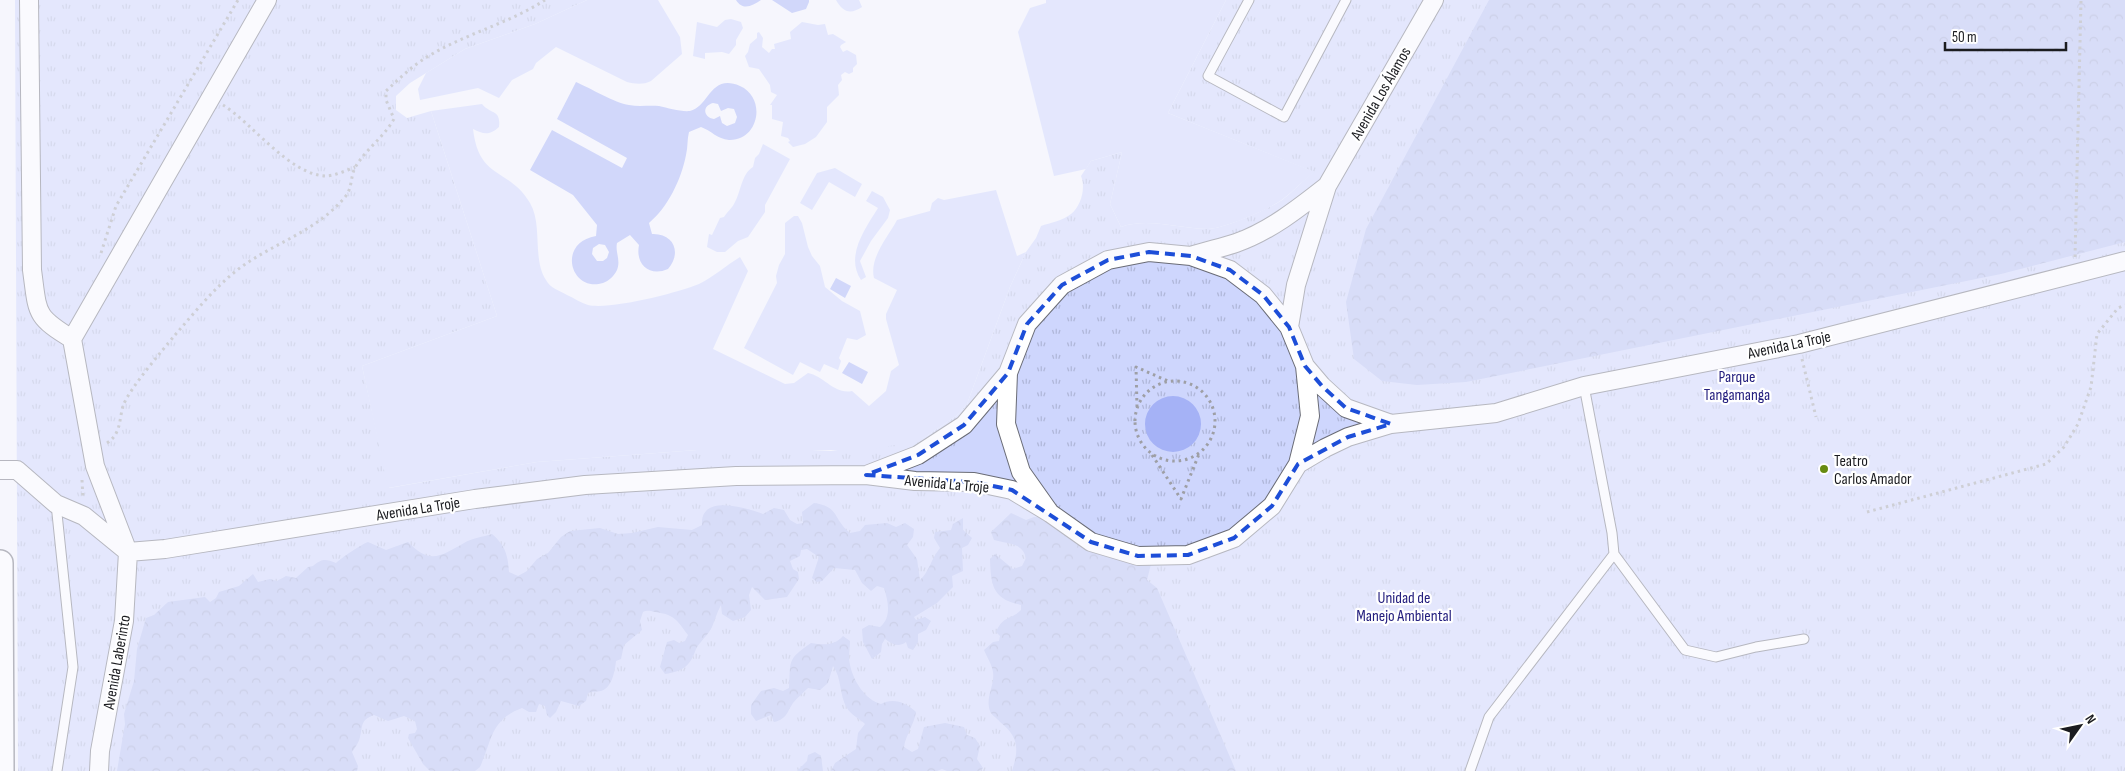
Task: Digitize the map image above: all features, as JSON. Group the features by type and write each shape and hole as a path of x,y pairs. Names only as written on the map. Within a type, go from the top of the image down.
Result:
{"street":[{"path":"29,0 32,270 37,307 44,322 72,339"},
{"path":"128,552 95,466 72,339 267,0"},
{"name":"Avenida Los Álamos","path":"1289,328 1296,285 1327,186 1434,0"},
{"name":"Avenida Los Álamos","path":"1191,256 1237,242 1265,229 1293,212 1327,186"},
{"path":"1050,513 1021,472 1018,464 1006,424 1008,374 1027,324 1062,285 1108,260 1149,252 1191,256 1230,270 1263,295 1289,328 1305,366 1310,416 1298,464"},
{"name":"Avenida La Troje","path":"128,552 165,549 474,499 585,485 736,476 866,476 915,481 974,482 1012,490 1050,513 1091,542 1138,556 1188,555 1234,538 1272,506 1298,464 1348,437 1391,424 1496,414 1584,386 1799,344 2125,261"},
{"name":"Avenida La Troje","path":"1305,366 1322,386 1346,408 1391,424"},
{"name":"Avenida La Troje","path":"866,476 918,454 964,426 1008,374"},
{"path":"0,470 17,470 56,504 84,516 128,552"},
{"name":"Avenida Laberinto","path":"98,771 124,621 128,552"},
{"path":"0,563 1,771"}],"lane":[{"path":"1249,0 1208,76 1284,117 1346,0"},
{"path":"1584,386 1612,533 1614,554 1685,650 1716,656 1804,639"},
{"path":"56,504 73,666 57,771"},
{"path":"1470,771 1489,717 1614,554"}],"path":[{"path":"98,260 116,206 238,0"},
{"path":"93,451 110,441 117,432 124,406 133,390 167,344 212,293 243,266 288,241 328,213 346,197 352,183 355,168 386,132 394,119 386,100 386,91 406,72 428,56 530,9 545,0"},
{"path":"2075,273 2081,0"},
{"path":"212,98 237,115 277,151 302,169 317,175 327,176 355,168"},
{"path":"1867,512 2046,464 2064,447 2078,424 2091,387 2097,334 2118,308 2125,305"},
{"path":"1799,344 1816,417"},
{"path":"1168,382 1136,368 1137,407 1135,428 1138,438 1181,499 1199,454"},
{"path":"1137,407 1144,395 1155,386 1168,382 1183,382 1198,388 1213,408 1215,421 1213,433 1208,445 1199,454 1188,460 1176,462 1163,460 1151,454"}],"highlighted area":[{"path":"1149,252 1191,256 1230,270 1263,295 1289,327 1305,366 1322,386 1346,408 1391,424 1348,437 1298,464 1272,506 1234,538 1188,555 1138,556 1091,542 1012,490 974,482 866,475 918,455 964,425 1008,373 1027,324 1062,285 1108,260"}],"green space":[{"name":"Parque Tangamanga","path":"15,0 587,0 535,24 465,49 410,83 396,96 396,110 407,118 431,111 497,316 362,366 389,488 537,462 697,450 794,449 831,451 925,437 956,416 967,404 1010,287 1026,252 1036,238 1041,226 1065,218 1075,211 1083,191 1081,176 1091,161 1122,152 1110,204 1121,227 1142,223 1197,229 1224,226 1276,204 1314,172 1168,113 1226,0 2125,0 2125,771 18,771"},
{"path":"587,0 658,0 680,37 682,54 651,81 636,84 627,82 556,47 536,63 533,69 512,80 499,98 478,88 420,100 418,89 426,73 465,49 535,24"},
{"path":"836,0 859,0 862,7 854,11 847,11"},
{"path":"1046,0 1226,0 1168,113 1315,172 1277,203 1247,218 1225,226 1197,229 1142,223 1121,227 1110,204 1122,152 1091,161 1086,169 1054,176 1018,32 1030,8 1046,3"},
{"path":"1489,0 2125,0 2125,242 2001,274 1466,382 1417,385 1382,381 1354,359 1346,302 1366,229"},
{"path":"731,19 741,22 743,28 736,40 736,45 729,54 722,52 705,53 705,59 693,56 697,22 717,27 725,20"},
{"path":"802,22 818,25 825,24 828,35 833,34 846,42 840,47 843,52 847,50 856,55 857,64 853,68 853,72 849,74 845,72 841,75 842,80 838,85 839,95 827,107 827,122 816,137 805,144 793,147 788,142 790,141 788,138 781,136 783,122 772,119 772,105 770,105 777,95 771,92 770,85 759,69 749,67 745,56 750,44 757,38 757,33 759,32 763,38 762,47 769,53 772,49 775,49 774,44 791,39 790,32"},
{"path":"482,104 497,115 499,127 492,132 486,133 473,129 476,146 488,166 513,184 530,203 536,221 539,262 548,283 553,287 588,305 598,306 627,303 660,296 699,284 740,257 748,271 713,349 785,384 794,383 808,373 814,375 835,388 852,391 869,406 886,391 891,371 899,365 886,319 886,314 897,290 874,278 873,270 877,255 884,241 897,220 930,211 932,203 938,198 944,200 996,190 1017,256 1026,252 1010,287 967,404 956,416 925,437 911,442 868,450 697,450 537,462 388,488 362,366 497,316 431,111"},
{"path":"763,144 790,159 765,205 765,212 748,237 738,241 725,252 717,252 707,247 709,234 712,235 720,218 724,217 733,206 746,174 753,167 755,158"},
{"path":"835,168 862,184 855,197 829,182 812,210 800,203 817,173"},
{"path":"872,191 883,197 890,210 888,218 871,241 860,261 866,277 861,280 855,262 856,252 863,234 878,208 866,201"},
{"path":"794,216 798,216 802,223 808,247 820,266 825,287 842,301 860,311 866,335 857,340 847,338 839,358 841,361 838,370 824,364 820,372 800,362 793,375 744,348 777,283 776,276 779,265 785,254 785,223"},
{"path":"993,410 999,418 1016,478 1013,481 915,476 912,468 954,447 989,411"},
{"path":"814,503 832,510 844,528 850,533 860,531 865,525 887,523 896,527 905,523 914,529 913,537 907,545 917,559 920,580 940,548 934,538 935,532 951,530 953,524 963,518 963,530 972,538 968,545 962,548 963,571 952,576 953,587 937,603 914,617 916,620 925,617 931,621 926,630 918,634 918,642 913,650 908,648 906,642 898,645 885,639 881,652 872,659 863,642 862,629 869,625 880,627 884,623 888,614 888,603 884,588 877,586 871,591 862,583 855,570 834,568 822,581 817,582 812,578 819,557 807,549 801,550 800,556 790,561 793,569 798,572 799,579 787,597 765,600 752,587 749,595 751,610 745,617 733,621 722,614 721,605 711,630 697,647 689,664 677,671 665,674 660,667 667,642 674,640 679,643 685,641 688,635 678,621 671,616 650,611 643,612 640,621 642,630 624,645 621,659 616,661 614,674 605,689 588,693 586,701 579,706 561,701 556,712 550,718 547,715 545,706 539,704 536,712 529,712 522,708 512,713 498,725 480,767 475,771 430,771 423,764 408,738 409,734 415,733 417,729 415,721 404,716 388,721 374,715 364,721 359,741 352,752 358,766 357,771 117,771 125,724 124,714 134,681 137,649 146,618 154,615 168,602 205,597 210,602 216,598 219,592 239,586 253,574 258,582 270,579 277,581 286,576 296,578 308,567 322,560 336,563 368,542 386,550 408,542 423,554 436,556 449,552 470,540 492,534 505,551 509,572 518,576 527,571 537,559 548,553 561,537 570,531 600,528 618,534 658,527 692,530 702,525 703,515 708,509 726,505 763,514 774,508 784,510 790,520 797,524 803,523 802,512"},
{"path":"1011,513 1026,520 1034,517 1054,518 1151,564 1147,580 1157,588 1236,771 1012,771 1016,756 1016,744 1011,733 990,711 989,701 993,672 984,650 993,642 999,641 1000,636 996,632 1001,623 1021,610 1021,605 1004,599 999,595 995,590 991,576 990,559 995,554 1013,569 1022,566 1026,558 1018,546 994,540 991,532"},
{"path":"843,636 850,641 849,659 852,671 857,683 865,694 875,702 881,704 890,701 900,702 916,712 904,747 912,752 918,749 924,727 945,723 964,727 967,735 975,738 980,746 977,759 983,768 980,771 947,771 942,769 937,771 831,771 835,763 856,749 858,733 865,724 850,712 844,703 838,676 833,666 828,683 820,690 808,688 793,703 782,719 774,722 771,715 756,721 751,714 751,705 761,691 774,688 783,691 789,688 790,666 797,653 811,643 828,644 836,642"},
{"path":"815,752 821,756 823,771 797,771 807,761 808,755"}],"shaded area":[{"path":"736,0 761,0 751,6 745,6"},
{"path":"772,0 809,0 809,2 806,9 792,13"},
{"path":"576,82 623,104 659,106 686,111 690,111 702,104 716,87 730,83 740,86 749,92 754,100 756,109 753,127 747,134 739,138 729,140 718,137 701,127 689,132 681,174 668,201 649,223 652,234 666,237 674,245 674,257 668,269 655,271 645,268 639,258 639,245 630,235 617,243 618,263 614,274 603,283 592,284 583,281 576,274 572,257 576,248 584,240 596,236 597,225 573,195 530,170 552,130 622,168 627,158 557,119","holes":["713,103 718,104 721,111 728,108 734,109 737,117 735,123 727,126 722,123 720,116 714,119 710,118 705,111 707,106","599,244 605,245 609,252 607,258 603,261 597,261 592,254 593,248"]},
{"path":"836,278 851,286 845,298 830,289"},
{"path":"849,362 868,372 862,384 842,373"},
{"path":"1173,396 1184,398 1193,404 1199,413 1201,424 1199,435 1193,444 1184,450 1173,452 1162,450 1153,444 1147,435 1145,424 1147,413 1153,404 1162,398"}],"place":[{"name":"Teatro Carlos Amador","path":"1824,469"}],"park label":[{"name":"Unidad de Manejo Ambiental","path":"1404,606"}]}
